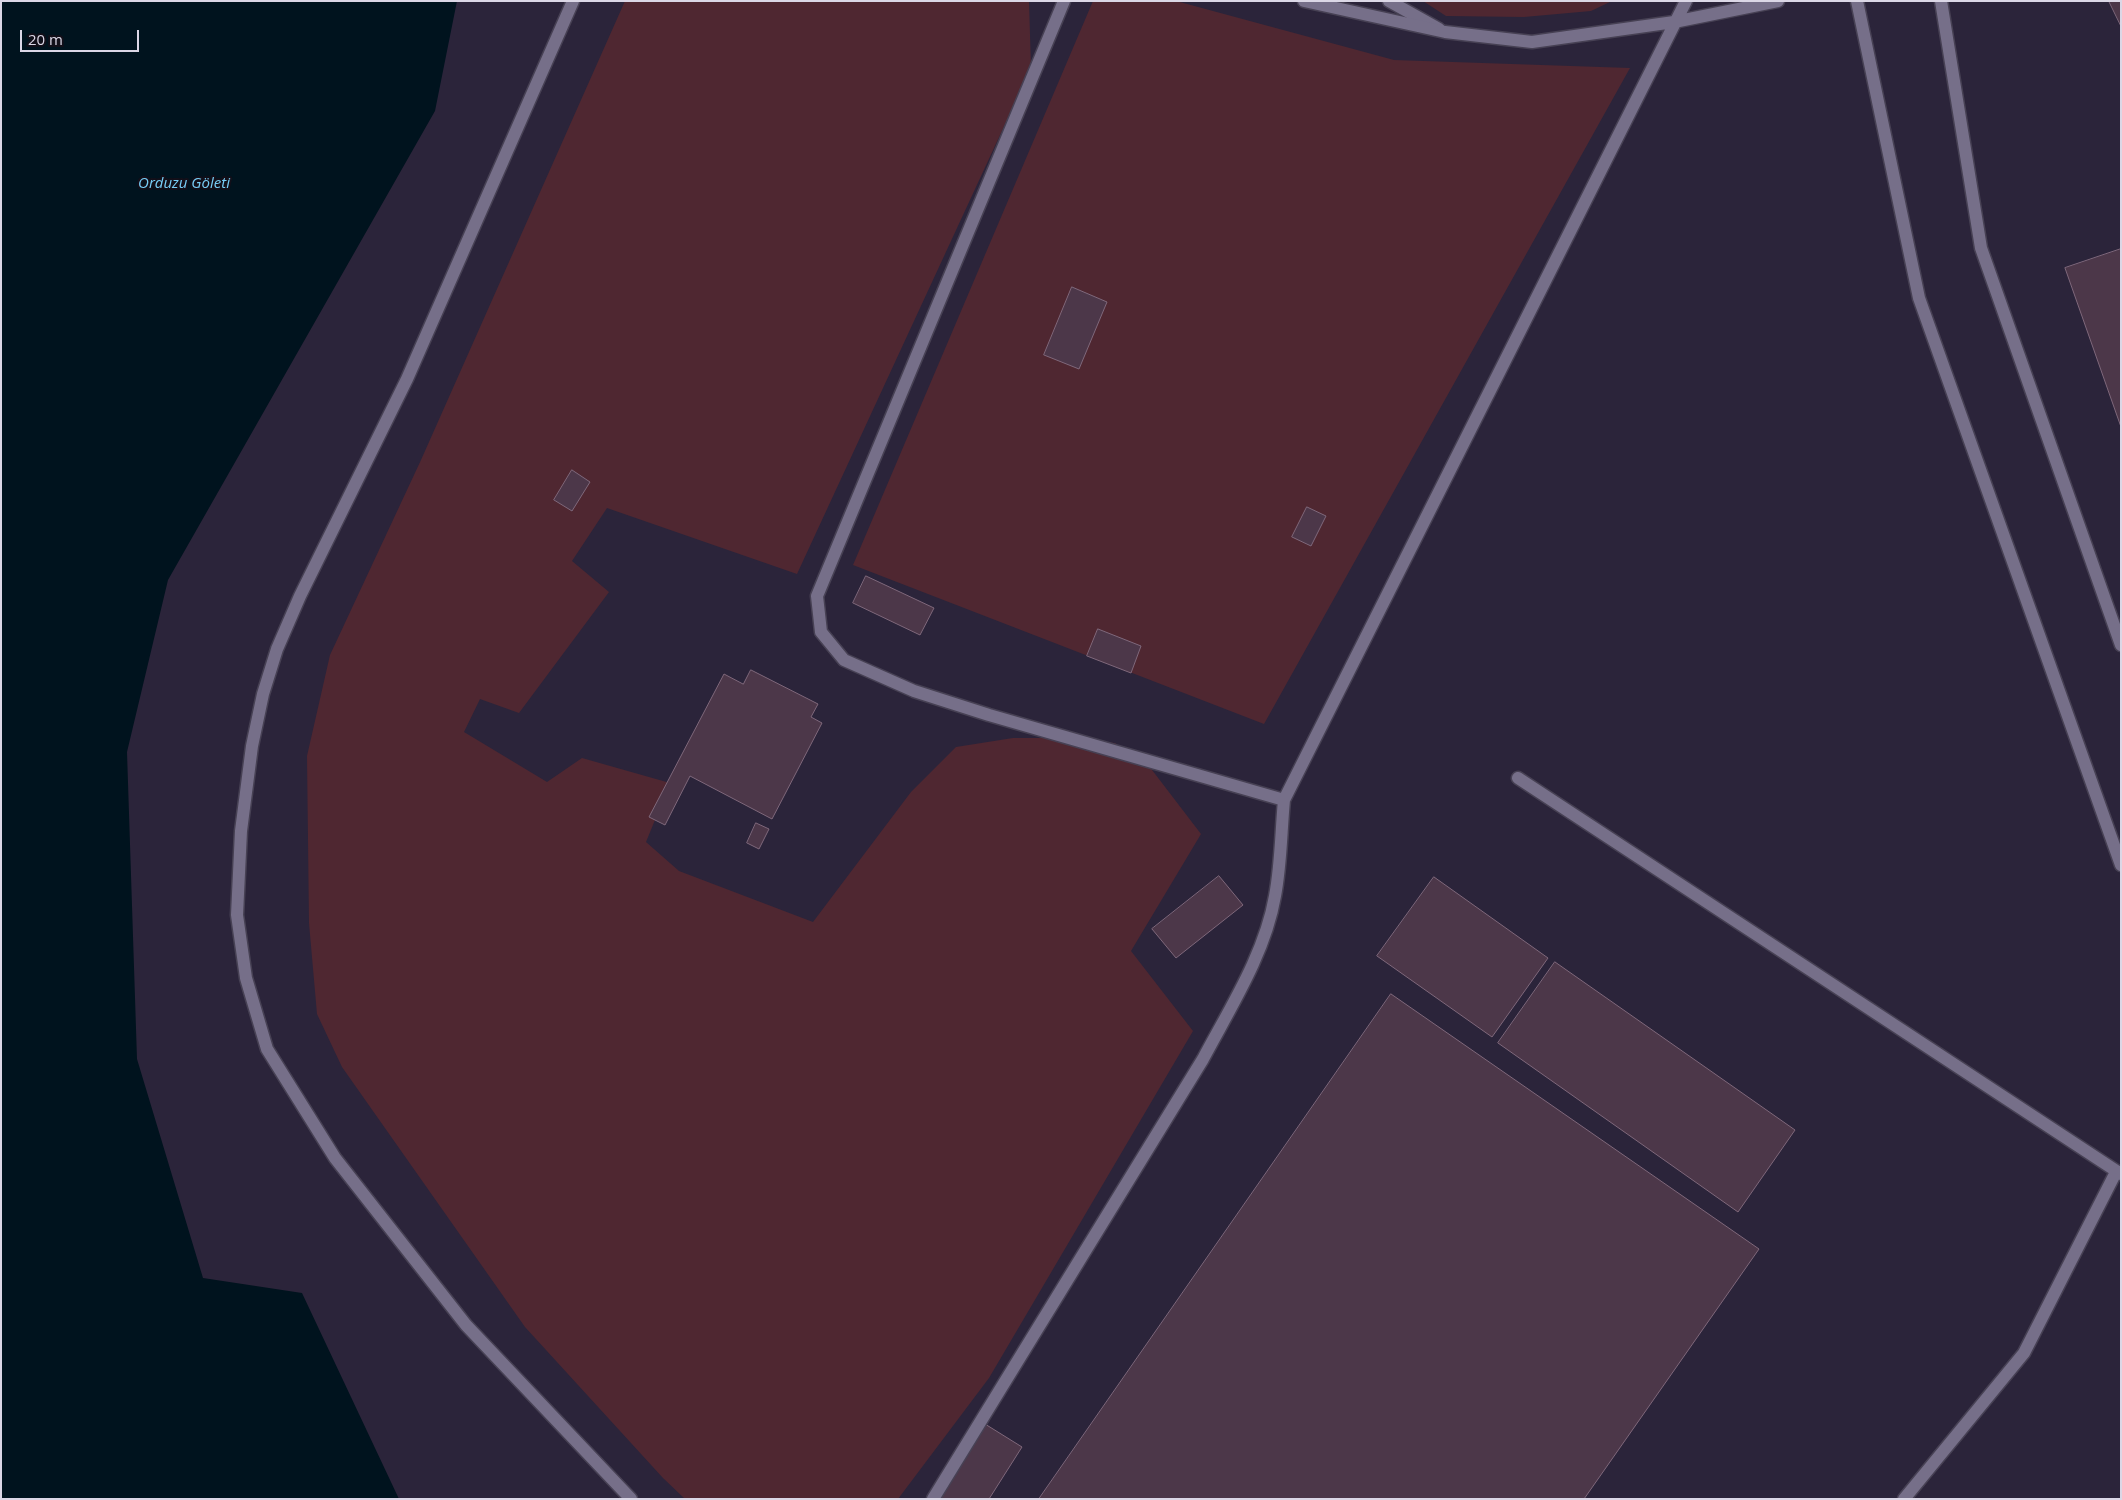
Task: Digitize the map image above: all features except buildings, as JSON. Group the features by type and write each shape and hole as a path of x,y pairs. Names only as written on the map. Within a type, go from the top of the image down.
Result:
{"street":[{"path":"573,1 407,379 300,596 277,649 263,694 252,746 241,831 237,915 246,978 267,1049 335,1158 466,1325 631,1499"},
{"path":"1064,1 817,596 821,632 844,660 914,691 990,715 1284,800"},
{"path":"1304,1 1445,32 1532,42 1674,22 1778,1"},
{"path":"1389,1 1445,32"},
{"path":"934,1499 1203,1059 1242,985 1266,930 1275,895 1284,800 1686,1"},
{"path":"1857,1 1919,298 2121,865"},
{"path":"1940,1 1982,248 2121,645"},
{"path":"1518,778 2118,1173 2024,1353 1904,1499"}],"shaded area":[{"path":"625,1 1029,1 1031,68 797,574 607,508 572,561 609,592 519,713 480,699 464,732 547,782 582,758 670,783 646,842 679,871 813,922 911,792 956,747 1013,738 1072,738 1115,743 1149,766 1201,834 1131,951 1193,1031 989,1378 898,1499 685,1499 663,1478 525,1327 342,1067 317,1014 309,923 307,756 330,655 421,460"},
{"path":"1093,1 1176,1 1394,60 1630,68 1264,724 853,565"},
{"path":"1423,1 1612,1 1591,11 1524,17 1446,16"}],"water":[{"name":"Orduzu Göleti","path":"1,1 457,1 435,111 168,580 127,752 137,1059 203,1278 302,1293 399,1499 1,1499"}]}
